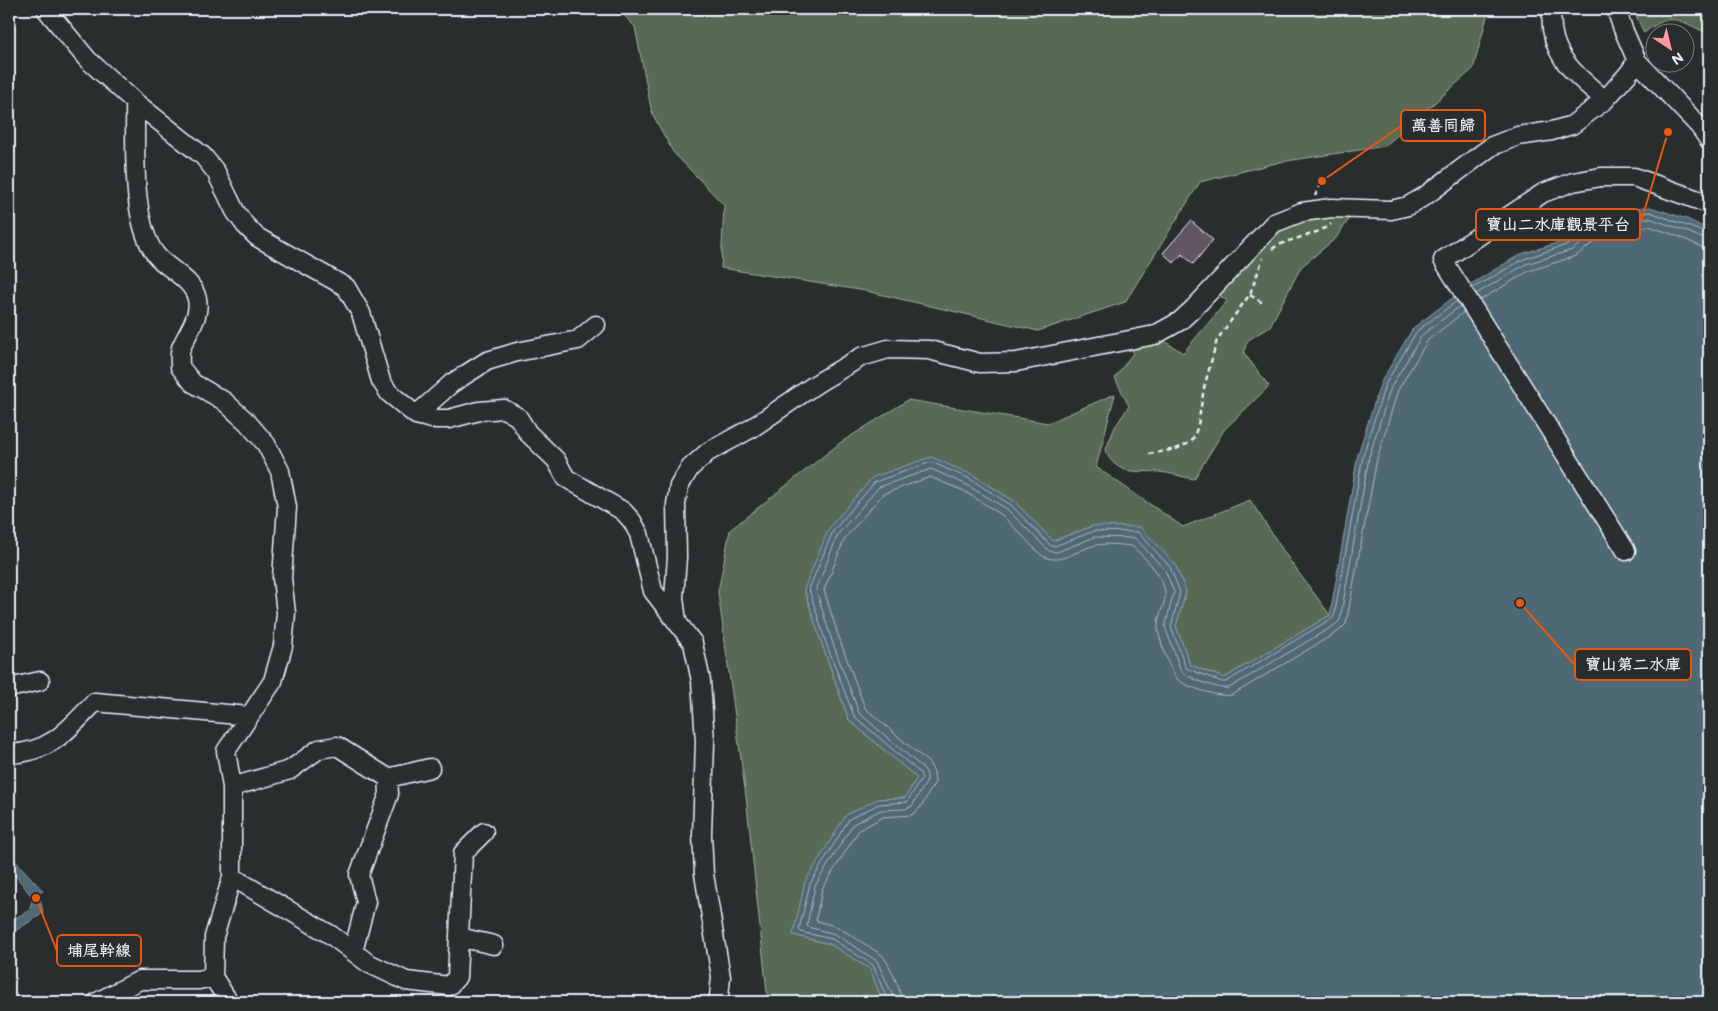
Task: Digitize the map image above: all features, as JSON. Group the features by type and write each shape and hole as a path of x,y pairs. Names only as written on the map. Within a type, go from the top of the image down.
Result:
{"street":[{"path":"46,9 87,59 135,102 203,156 216,172 234,210 257,237 346,286 361,313 381,381 389,393 416,415 432,419 449,419 504,409 518,417 528,433 556,460 566,478 623,511 632,521 639,534 653,591 693,643 701,681 705,742 702,835 704,874 721,977 717,1002"},
{"path":"1552,9 1551,22 1557,51 1573,72 1605,100"},
{"path":"1616,9 1637,61 1699,126 1709,140"},
{"path":"677,621 674,598 677,557 676,504 679,486 690,468 708,452 752,428 861,356 888,349 928,350 980,363 1016,362 1155,335 1180,321 1194,308 1274,223 1302,212 1331,208 1391,210 1408,206 1425,196 1492,146 1518,136 1552,131 1572,125 1605,100 1637,61"},
{"path":"135,102 136,186 144,234 156,255 190,285 197,297 198,312 180,351 180,367 193,383 224,401 242,416 266,444 280,471 287,506 282,578 286,613 283,646 273,681 226,751 232,787 232,877 214,937 213,977 229,1002"},
{"path":"1626,551 1443,260 1543,193 1573,182 1601,177 1634,177 1709,204"},
{"path":"416,415 452,384 487,361 517,352 578,340 596,325"},
{"path":"9,688 40,681"},
{"path":"9,754 23,754 46,747 73,725 95,702 249,716"},
{"path":"232,787 290,770 319,749 336,746 388,778 430,768"},
{"path":"353,952 366,902 359,874 389,794 388,778"},
{"path":"232,877 331,935 368,963 406,980 449,986 457,977 463,854 484,832"},
{"path":"459,937 494,945"},
{"path":"97,1002 140,980 199,980 213,977"}],"path":[{"path":"1149,454 1182,447 1194,437 1198,425 1204,388 1217,340 1250,295 1259,267 1268,252 1286,241 1326,228 1346,209"},
{"path":"1250,295 1263,303"}],"green space":[{"path":"618,9 1489,9 1473,69 1385,146 1280,162 1200,182 1125,302 1038,331 866,291 721,268 724,205 673,152 652,113 635,27"},
{"path":"1633,9 1709,9 1709,37 1707,33 1696,28 1696,22 1675,20 1646,22 1646,32 1644,33"},
{"path":"1356,209 1336,238 1301,267 1270,326 1247,341 1244,353 1269,386 1224,430 1194,479 1163,473 1128,471 1116,465 1105,451 1115,427 1129,406 1115,378 1133,353 1130,340 1155,335 1183,353 1227,301 1211,289 1274,223"},
{"path":"1115,394 1096,467 1183,527 1250,500 1290,561 1330,615 1224,678 1190,665 1176,626 1186,592 1175,564 1093,526 1053,541 1014,501 973,475 804,589 849,720 917,778 905,798 878,799 793,935 830,944 870,969 883,1002 768,1002 746,796 718,592 730,530 840,443 908,400 1048,423"}],"water":[{"path":"1650,207 1687,219 1709,230 1709,1002 883,1002 870,969 830,944 793,935 805,882 846,815 878,799 905,798 917,778 849,720 804,589 829,528 873,477 931,457 973,475 1014,501 1053,541 1093,526 1140,527 1175,564 1186,592 1176,626 1190,665 1224,678 1330,615 1358,454 1381,382 1413,328 1471,284 1521,254 1567,240 1600,214"},
{"path":"9,854 43,891 39,893 43,913 9,935 9,921 29,911 33,898 9,867"}],"building":[{"path":"1191,221 1213,240 1193,264 1182,254 1174,263 1163,253"}],"place":[{"name":"寶山二水庫觀景平台","path":"1668,132"},
{"name":"萬善同歸","path":"1322,181"},
{"name":"寶山第二水庫","path":"1520,603"},
{"name":"埔尾幹線","path":"36,898"}]}
